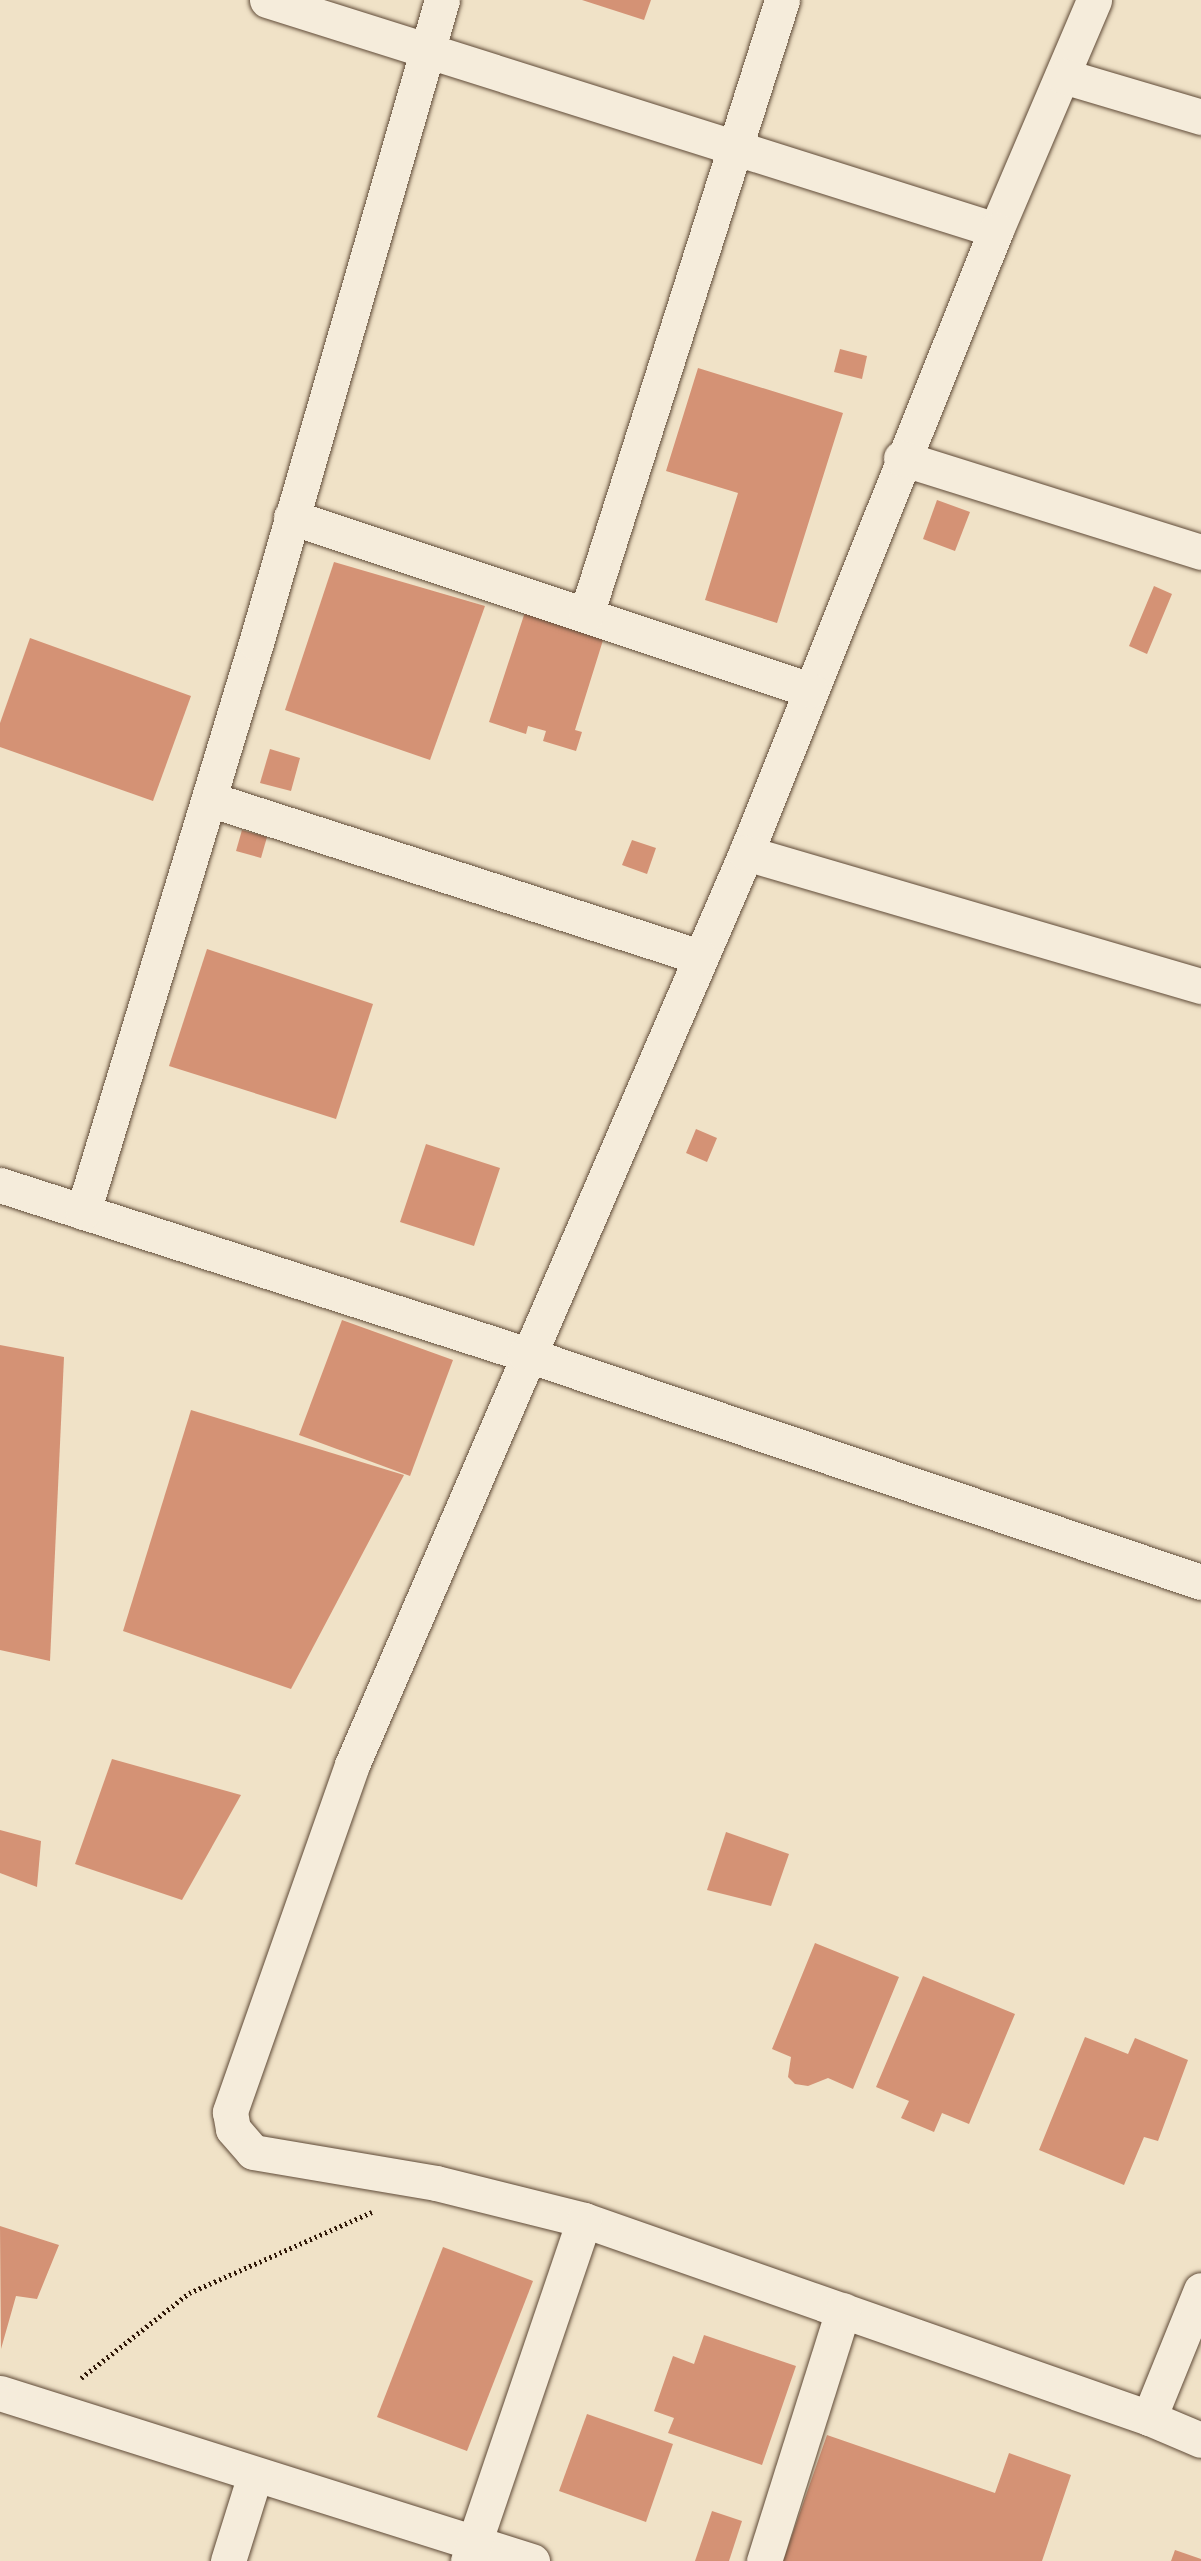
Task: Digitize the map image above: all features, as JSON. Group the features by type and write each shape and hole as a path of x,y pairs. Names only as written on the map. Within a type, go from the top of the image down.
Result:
{"street":[{"path":"267,0 426,46 996,230"},
{"path":"83,1212 209,799 426,46 442,0"},
{"path":"586,615 782,0"},
{"path":"1094,0 901,458 746,853 525,1354 352,1765 230,2112 233,2129 253,2152 436,2183 584,2220 1149,2418 1201,2440"},
{"path":"1063,76 1201,117"},
{"path":"901,458 1201,552"},
{"path":"291,517 810,690"},
{"path":"209,799 700,957"},
{"path":"746,853 1201,986"},
{"path":"0,1185 525,1354 1201,1582"},
{"path":"471,2552 584,2220"},
{"path":"1149,2418 1201,2290"},
{"path":"764,2561 843,2310"},
{"path":"0,2393 255,2475 471,2552 533,2561"},
{"path":"228,2561 255,2475"}],"path":[{"path":"43,2407 189,2293 374,2211"}],"building":[{"path":"582,0 651,0 644,20"},
{"path":"840,349 867,356 862,379 834,372"},
{"path":"698,368 843,413 777,623 705,600 738,493 666,471"},
{"path":"937,500 970,512 955,551 923,539"},
{"path":"334,562 485,606 430,760 285,710"},
{"path":"1154,586 1172,594 1147,654 1129,646"},
{"path":"525,612 604,637 575,730 582,732 576,751 543,741 546,731 528,726 526,734 489,722"},
{"path":"30,638 191,696 153,801 0,747 0,723"},
{"path":"270,749 300,758 291,791 260,783"},
{"path":"242,830 267,837 261,858 236,851"},
{"path":"632,840 656,848 647,874 622,865"},
{"path":"207,949 373,1004 336,1119 169,1066"},
{"path":"696,1129 717,1138 707,1162 686,1153"},
{"path":"426,1144 500,1168 474,1246 400,1222"},
{"path":"342,1320 453,1360 410,1476 299,1435"},
{"path":"0,1345 64,1357 50,1661 0,1650"},
{"path":"191,1410 404,1475 291,1689 123,1631"},
{"path":"112,1759 241,1795 182,1900 75,1864"},
{"path":"0,1830 41,1841 37,1887 0,1873"},
{"path":"726,1832 789,1854 771,1906 707,1890"},
{"path":"815,1943 899,1977 853,2089 828,2078 808,2086 795,2084 788,2077 791,2057 772,2049"},
{"path":"923,1976 1015,2014 969,2124 942,2113 934,2132 901,2118 909,2101 876,2087"},
{"path":"1085,2037 1128,2054 1135,2038 1188,2060 1158,2141 1144,2137 1124,2185 1039,2150"},
{"path":"0,2226 59,2245 37,2299 16,2296 1,2349"},
{"path":"443,2247 533,2281 467,2451 377,2417"},
{"path":"704,2335 796,2366 762,2465 668,2433 674,2418 654,2411 673,2356 694,2364"},
{"path":"587,2414 673,2444 646,2522 559,2491"},
{"path":"827,2435 995,2493 1009,2453 1071,2475 1042,2561 783,2561"},
{"path":"712,2511 742,2521 729,2561 695,2561"},
{"path":"1175,2550 1201,2559 1201,2561 1171,2561"}]}
